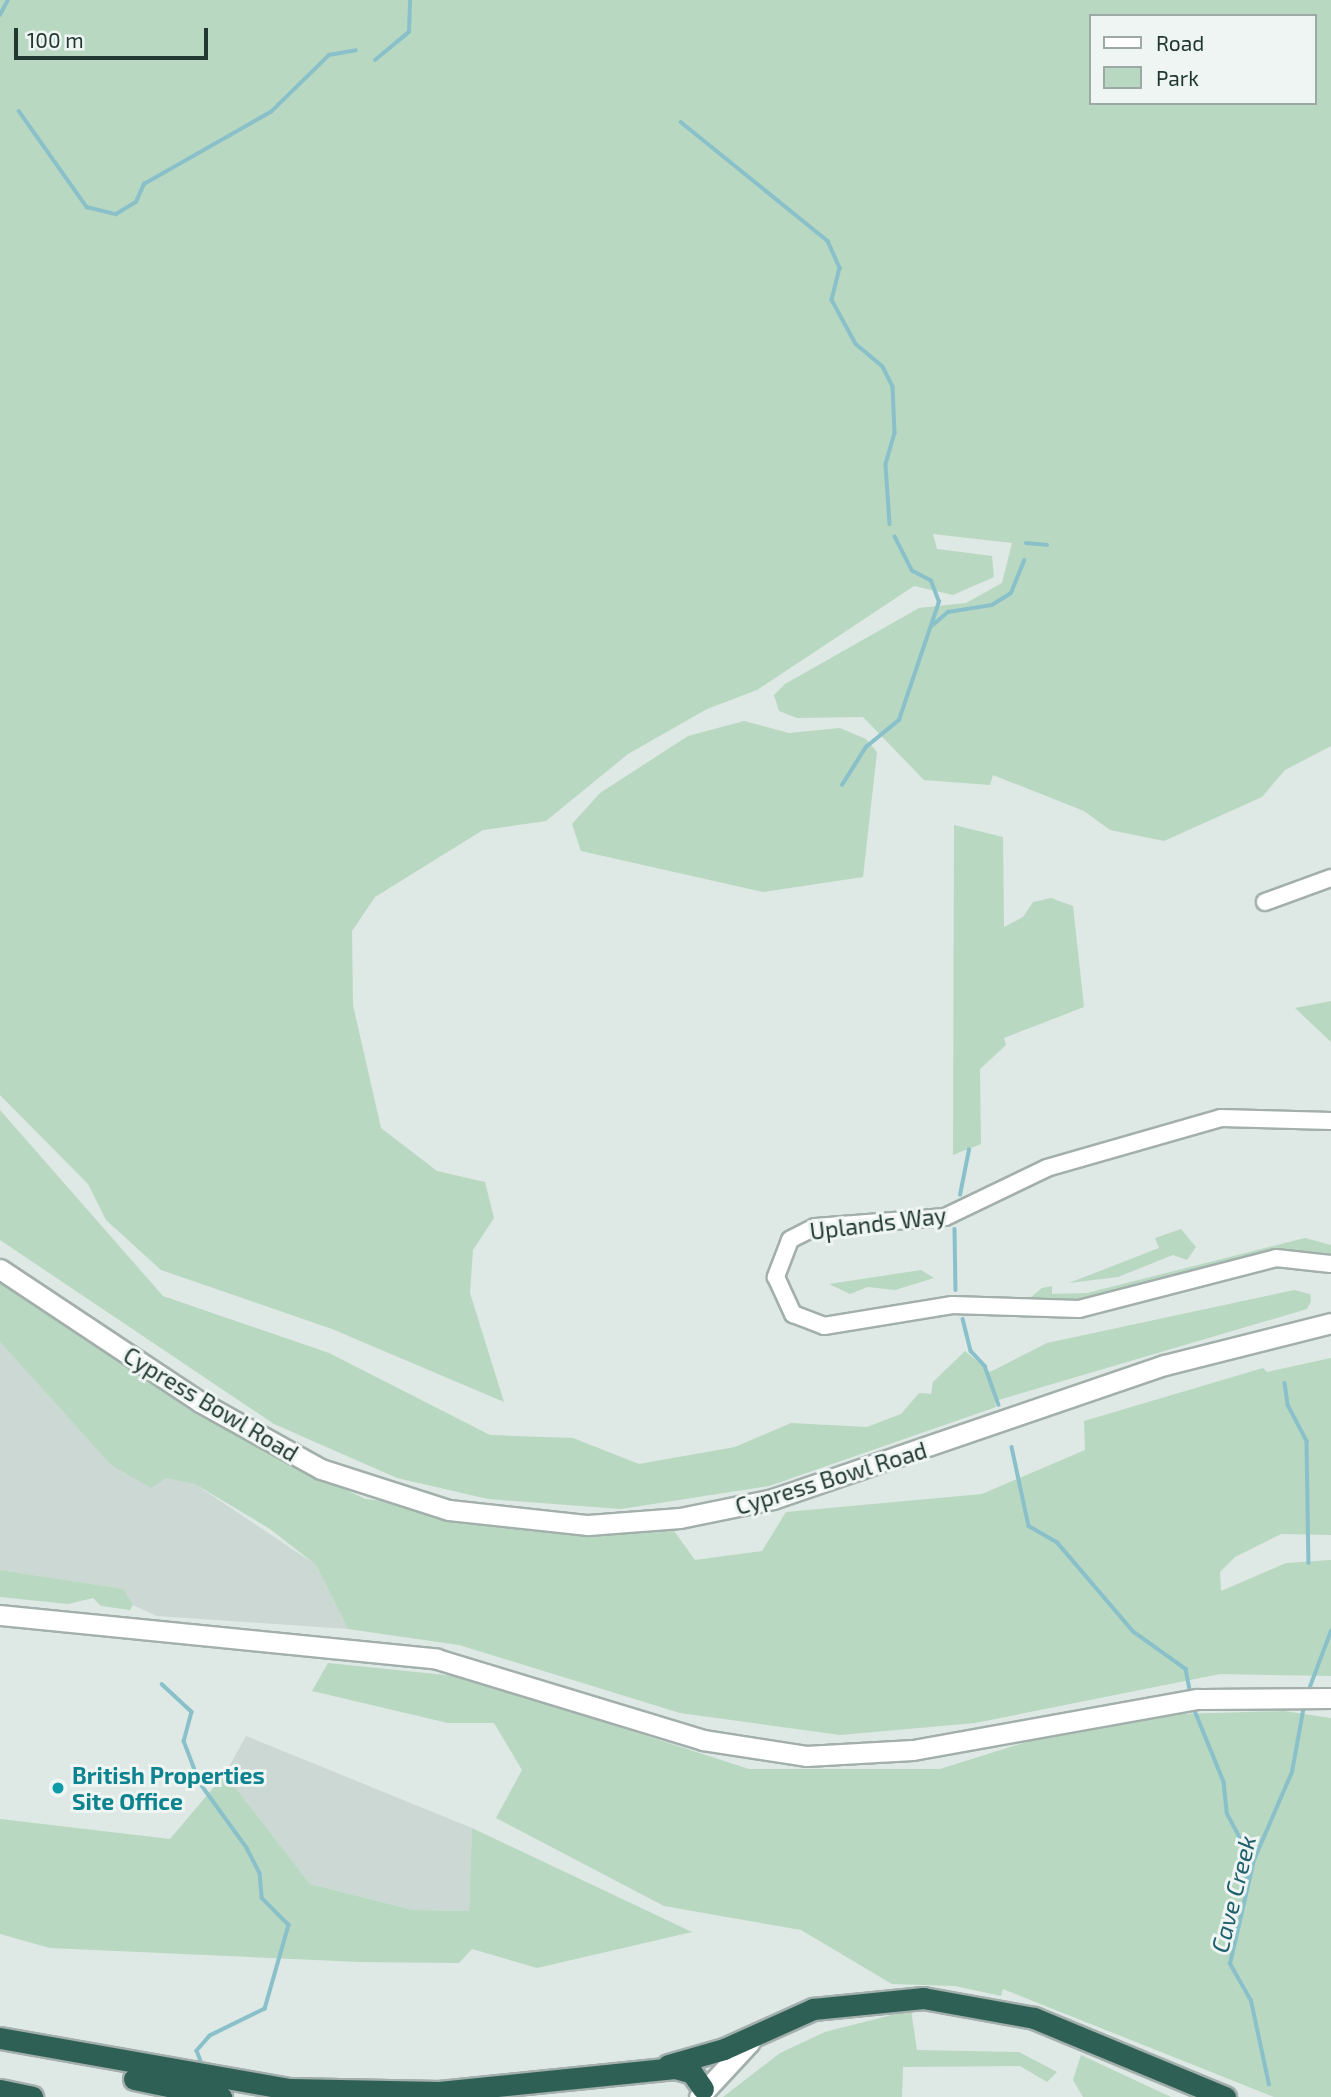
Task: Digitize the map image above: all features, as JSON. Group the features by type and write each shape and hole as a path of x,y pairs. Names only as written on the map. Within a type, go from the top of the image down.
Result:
{"highway":[{"path":"638,2071 724,2049 779,2023 866,1999 946,2000 1011,2011 1225,2097"},
{"path":"0,2038 207,2078 328,2092 439,2092 638,2071 685,2069 701,2093"},
{"path":"0,2046 221,2097"},
{"path":"0,2090 32,2097"}],"street":[{"path":"1265,902 1331,878"},
{"name":"Uplands Way","path":"1331,1121 1221,1118 1047,1168 944,1217 815,1227 790,1240 776,1277 793,1314 824,1326 952,1306 1079,1309 1276,1258 1331,1264"},
{"name":"Cypress Bowl Road","path":"0,1269 200,1402 311,1464 408,1500 541,1523 634,1524 761,1502 1176,1362 1331,1323"},
{"path":"0,1615 437,1659 703,1740 806,1756 914,1751 1197,1699 1331,1698"},
{"path":"701,2093 731,2056 779,2023"}],"shaded area":[{"path":"0,1342 110,1464 195,1484 316,1565 348,1629 157,1616 133,1605 124,1589 0,1570"},
{"path":"246,1736 472,1828 469,1911 413,1910 310,1884 225,1774"}],"green space":[{"path":"0,0 1331,0 1331,746 1285,770 1262,797 1164,841 1110,830 1084,811 993,775 990,785 924,780 863,717 797,718 779,711 774,695 785,684 919,608 966,603 1002,583 1012,543 933,534 937,549 992,556 994,577 953,595 914,586 757,690 707,709 628,754 546,821 483,830 375,897 352,931 353,1005 381,1128 437,1171 485,1182 494,1218 473,1250 470,1293 504,1402 332,1329 161,1270 106,1220 88,1184 0,1095"},
{"path":"744,721 789,733 840,728 866,739 877,752 863,877 763,892 581,851 572,824 600,793 688,736"},
{"path":"954,825 1003,837 1004,927 1023,917 1033,902 1051,898 1073,906 1084,1007 1004,1038 1006,1045 980,1069 981,1144 953,1155"},
{"path":"1331,1001 1331,1042 1295,1008"},
{"path":"0,1110 163,1296 329,1353 490,1435 573,1438 639,1464 735,1447 791,1423 867,1427 901,1414 919,1393 931,1394 933,1382 965,1351 990,1372 1047,1343 1294,1290 1310,1294 1311,1301 1307,1309 995,1401 996,1407 769,1486 621,1509 488,1499 397,1478 274,1424 0,1240"},
{"path":"1181,1229 1196,1247 1187,1260 1173,1255 1118,1277 1069,1283 1159,1248 1155,1238"},
{"path":"1305,1238 1331,1245 1331,1254 1272,1250 1090,1301 1024,1303 1042,1288 1052,1286 1052,1294 1087,1293"},
{"path":"921,1270 934,1278 895,1290 868,1287 850,1294 829,1284"},
{"path":"0,1279 197,1415 365,1499 672,1528 695,1560 762,1551 786,1512 982,1494 1085,1450 1084,1421 1263,1368 1267,1372 1331,1358 1331,1535 1281,1534 1235,1557 1220,1572 1221,1591 1286,1563 1331,1560 1331,1676 1220,1674 975,1723 840,1735 680,1713 459,1645 348,1629 316,1565 270,1529 195,1484 166,1478 151,1488 110,1464 0,1342"},
{"path":"0,1570 124,1589 133,1605 130,1610 101,1606 93,1598 68,1604 0,1597"},
{"path":"328,1663 465,1677 749,1769 940,1769 1039,1738 1182,1714 1284,1711 1331,1718 1331,2097 1274,2097 1003,1989 1001,1996 955,1986 892,1984 801,1930 664,1906 496,1818 522,1770 494,1723 448,1723 312,1691"},
{"path":"225,1774 310,1884 413,1910 469,1911 472,1828 692,1932 537,1968 472,1949 459,1963 359,1962 50,1948 0,1934 0,1819 170,1839"},
{"path":"911,2010 917,2050 1019,2052 1057,2072 1047,2082 1020,2066 903,2067 902,2097 723,2097 780,2053 825,2032"},
{"path":"1081,2055 1171,2097 1083,2097 1073,2080"}],"waterway":[{"path":"0,15 8,0"},
{"path":"375,60 409,32 410,0"},
{"path":"19,111 87,207 116,214 136,202 144,184 271,112 329,55 356,50"},
{"path":"681,122 828,241 840,268 832,300 856,344 883,367 893,387 895,433 886,465 890,524"},
{"path":"842,785 866,747 899,720 939,602 931,581 912,571 895,537"},
{"path":"1026,543 1047,545"},
{"path":"933,625 948,612 992,605 1011,593 1024,560"},
{"path":"960,1195 969,1150"},
{"path":"955,1229 956,1290"},
{"path":"963,1319 971,1351 985,1366 999,1405"},
{"path":"1285,1383 1288,1405 1307,1441 1309,1563"},
{"path":"1012,1447 1029,1526 1057,1542 1134,1632 1186,1669 1191,1695"},
{"name":"Cave Creek","path":"1308,1692 1331,1631"},
{"path":"162,1684 192,1712 184,1741 200,1783 247,1848 260,1873 262,1898 289,1925 265,2009 210,2036 197,2051 201,2061"},
{"path":"1193,1706 1224,1782 1227,1813 1243,1843 1248,1886"},
{"name":"Cave Creek","path":"1269,2085 1251,2001 1230,1964 1254,1860 1292,1772 1304,1706"}],"place":[{"name":"British Properties Site Office","path":"58,1788"}]}
